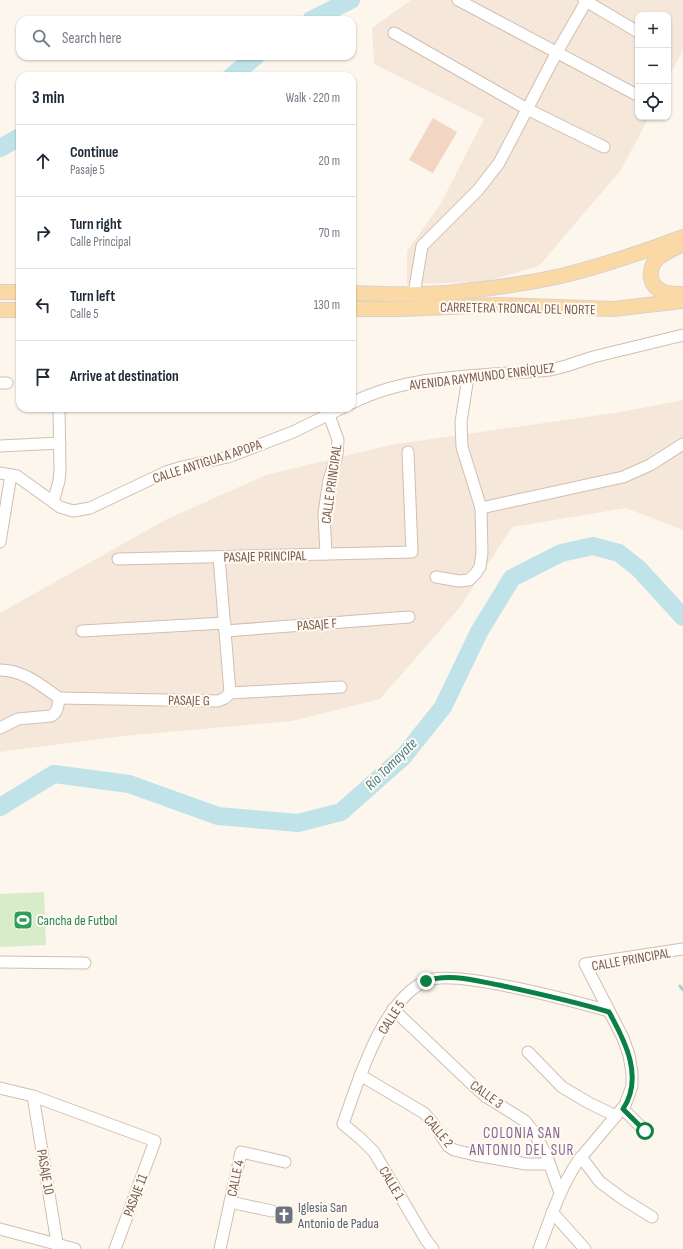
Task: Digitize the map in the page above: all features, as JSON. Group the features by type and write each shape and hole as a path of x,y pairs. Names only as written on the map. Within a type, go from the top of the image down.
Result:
{"main road":[{"name":"CARRETERA TRONCAL DEL NORTE","path":"356,294 464,292 526,282 562,275 634,255 683,238"},
{"path":"683,244 659,258 654,263 650,274 653,284 661,291 666,293 683,294"},
{"path":"0,292 16,292"},
{"name":"CARRETERA TRONCAL DEL NORTE","path":"356,310 497,306 613,309 683,301"},
{"path":"0,310 16,311"}],"street":[{"path":"458,0 635,94"},
{"path":"414,294 422,246 478,190 498,163 586,0 635,30"},
{"path":"394,33 527,109 604,147"},
{"name":"AVENIDA RAYMUNDO ENRÍQUEZ","path":"356,401 386,389 420,381 550,370 593,357 683,335"},
{"path":"436,577 459,581 469,580 480,567 482,553 481,508 462,447 461,422 468,377"},
{"path":"53,502 59,481 59,412"},
{"path":"329,415 335,412"},
{"name":"CALLE ANTIGUA A APOPA","path":"5,474 16,476 60,507 72,511 90,508 166,472 228,457 293,432 329,415"},
{"name":"CALLE PRINCIPAL","path":"326,554 324,513 329,480 337,455 338,440 329,415"},
{"path":"0,446 60,443"},
{"path":"481,508 623,477 650,465 683,444"},
{"name":"PASAJE PRINCIPAL","path":"118,559 412,552 408,452"},
{"path":"0,542 5,474"},
{"path":"219,557 230,693"},
{"name":"PASAJE F","path":"82,632 225,627 409,617"},
{"path":"0,670 11,670 35,680 59,698 58,709 55,714 51,716 18,719 0,728"},
{"name":"PASAJE G","path":"59,698 218,701 225,698 230,693 341,687"},
{"name":"CALLE PRINCIPAL","path":"538,1249 560,1193 572,1170 581,1157 620,1112 632,1086 632,1073 629,1055 623,1038 585,964 683,949"},
{"path":"0,962 85,962"},
{"name":"CALLE 5","path":"343,1124 360,1075 393,1009 407,993 426,981 441,978 460,979 534,992 609,1012"},
{"name":"CALLE 3","path":"393,1009 476,1088 490,1099 526,1121 546,1154 560,1193"},
{"path":"528,1052 562,1087 588,1103 620,1112 645,1131"},
{"name":"CALLE 2","path":"360,1075 424,1113 448,1146 454,1150 526,1164 549,1164"},
{"path":"0,1088 32,1096"},
{"name":"PASAJE 11","path":"32,1096 156,1142 115,1249"},
{"name":"PASAJE 10","path":"32,1096 58,1247"},
{"name":"CALLE 1","path":"343,1124 374,1152 426,1240 433,1249"},
{"name":"CALLE 4","path":"220,1249 241,1152 285,1162"},
{"path":"581,1157 600,1182 623,1199 652,1217"},
{"path":"230,1202 272,1211"},
{"path":"552,1212 585,1249"},
{"path":"0,1229 58,1247 75,1249"}],"shaded area":[{"path":"411,0 683,0 683,50 671,73 671,12 635,12 635,120 647,120 621,170 539,266 484,282 407,284 407,251 440,205 484,119 374,64 372,28"},
{"path":"683,400 683,530 626,508 512,527 461,606 380,699 292,721 123,736 0,752 0,613 167,519 266,475 390,445 621,412"}],"green space":[{"name":"Cancha de Futbol","path":"44,892 46,945 0,947 0,894"}],"building":[{"path":"433,118 457,132 433,173 409,160"}],"waterway":[{"path":"319,16 351,0"},
{"path":"237,72 251,60"},
{"path":"0,148 16,139"},
{"name":"Río Tomayate","path":"0,807 54,774 129,784 218,816 298,823 341,812 403,757 443,707 479,632 512,578 561,553 593,546 619,553 639,569 683,617"},
{"path":"680,986 683,990"}],"place":[{"name":"Cancha de Futbol","path":"23,920"},
{"name":"Iglesia San Antonio de Padua","path":"284,1215"}],"district":[{"name":"COLONIA SAN ANTONIO DEL SUR","path":"522,1142"}],"route":[{"path":"426,981 433,978 449,978 486,983 534,992 609,1012 623,1038 629,1055 632,1073 632,1086 623,1109 645,1131"}]}
